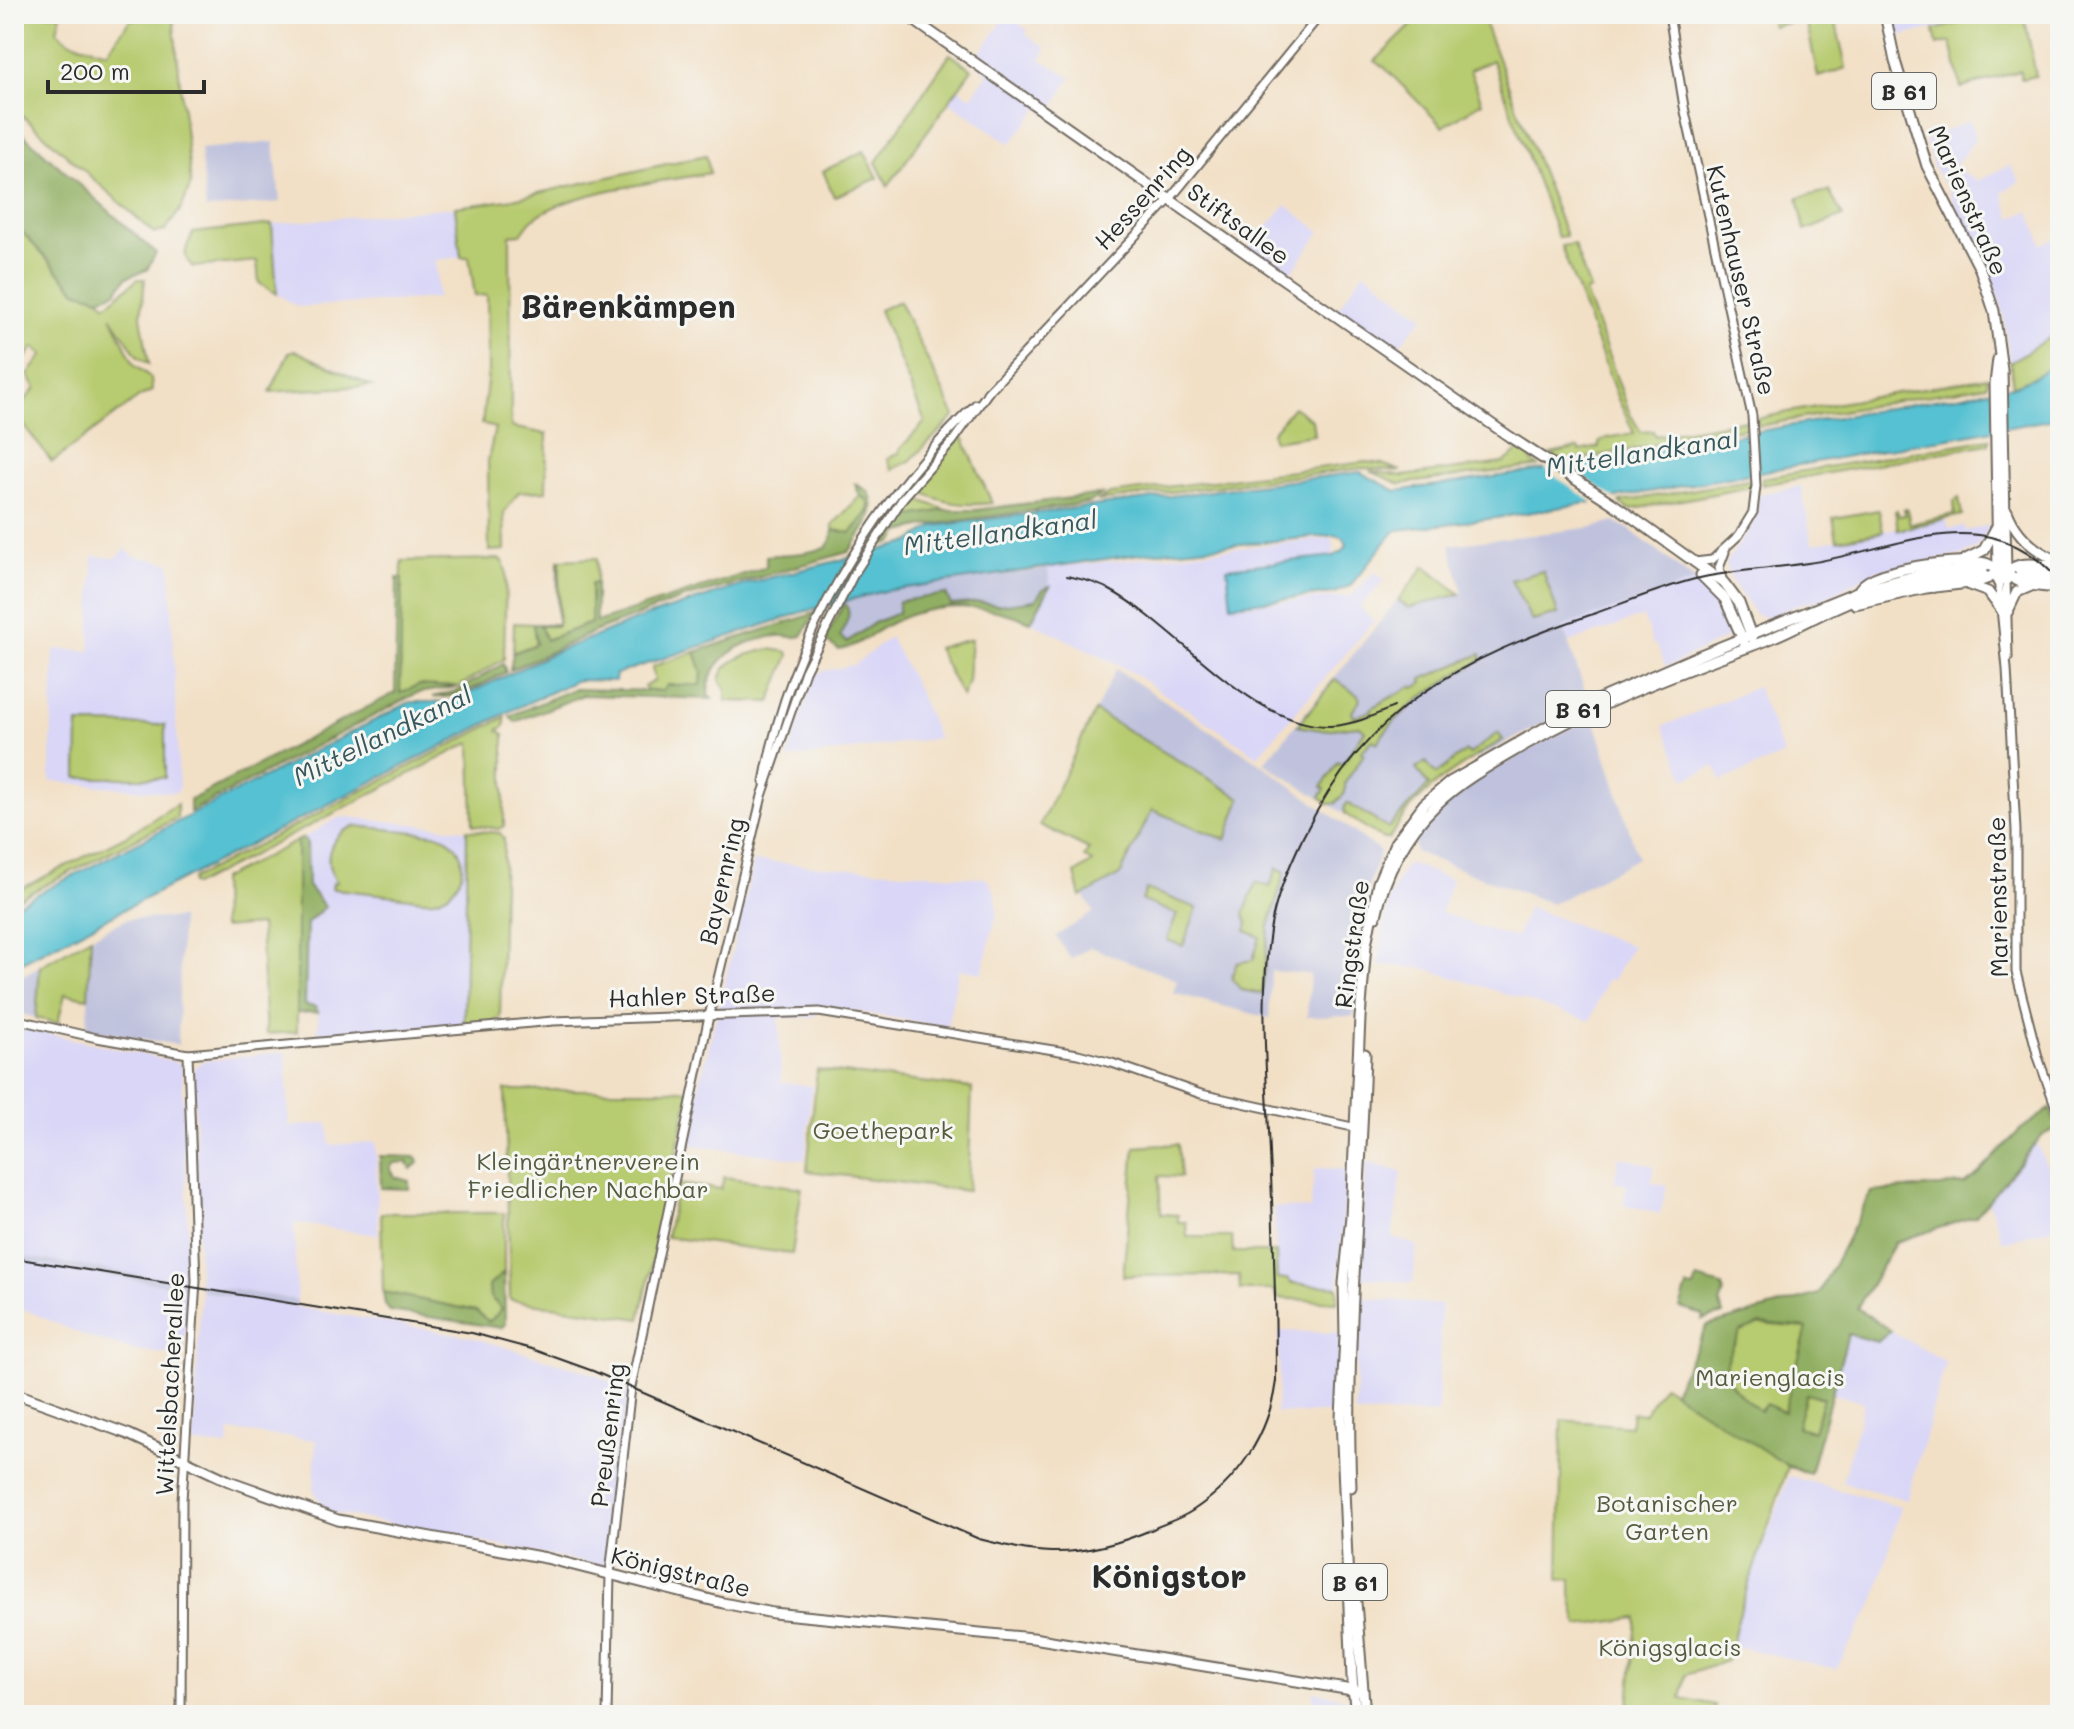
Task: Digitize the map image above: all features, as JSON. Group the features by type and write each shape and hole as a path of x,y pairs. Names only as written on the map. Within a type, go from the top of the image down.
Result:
{"main road":[{"name":"Stiftsallee","path":"905,14 1724,583 1739,603 1748,641"},
{"name":"Marienstraße","path":"1885,14 1895,61 1927,166 1986,285 1996,323 2004,504 2002,572"},
{"name":"Marienstraße","path":"2000,433 1997,525 2002,572"},
{"name":"Stiftsallee","path":"1608,504 1712,584 1732,610 1748,641"},
{"path":"2004,504 2012,524 2026,541 2060,567"},
{"name":"B 61","path":"1859,591 1864,582 1882,574 1961,561 1984,550 1997,525"},
{"path":"1961,561 1989,564 2013,579 2060,588"},
{"path":"2002,572 2023,563 2060,567"},
{"path":"2060,567 2019,573 2060,581"},
{"name":"Ringstraße","path":"1356,1715 1349,1405 1362,994 1373,902 1388,856 1412,819 1431,798 1457,777 1556,720 1839,606 1894,587 1984,571 1925,573 1859,591 1748,641"},
{"name":"B 61","path":"1839,606 1926,588 1985,580 2002,572"},
{"path":"1962,584 1984,589 2004,609 2017,592 2034,585"},
{"name":"Königstraße","path":"14,1393 128,1434 229,1481 338,1520 546,1558 773,1613 1023,1637 1357,1691"},
{"name":"Ringstraße","path":"1357,1691 1365,1715"}],"street":[{"name":"Kutenhauser Straße","path":"1669,14 1684,107 1739,350 1752,428 1756,486 1751,516 1719,565 1724,583"},
{"name":"Hessenring","path":"901,495 953,441 989,391 1170,199 1318,17"},
{"name":"Bayernring","path":"762,796 805,671 832,613 901,495"},
{"name":"Bayernring","path":"638,1352 709,1016 762,796 770,746 782,707 821,616 862,544 901,495"},
{"path":"1693,562 1708,562 1728,547"},
{"name":"Marienstraße","path":"2002,572 2017,861 2016,972 2038,1057 2060,1119"},
{"name":"Hahler Straße","path":"14,1019 188,1054 553,1021 819,1012 1078,1054 1201,1094 1359,1129"},
{"name":"Wittelsbacherallee","path":"181,1715 185,1461 196,1281 188,1054"},
{"name":"Preußenring","path":"607,1715 610,1574 629,1401 638,1352"}],"shaded area":[{"path":"1891,14 1992,14 1894,38"},
{"path":"1009,17 1046,48 1041,60 1071,77 1049,115 1039,108 1010,144 950,102 959,89 971,97 988,73 974,61 1005,18"},
{"path":"1968,121 1976,137 1943,183 1933,166 1925,141"},
{"path":"274,142 280,202 206,209 200,149"},
{"path":"2010,165 2020,182 2002,192 2011,218 2030,211 2042,244 2060,237 2060,331 2010,362 1999,297 1948,190 1961,171 1977,181"},
{"path":"1286,205 1321,232 1288,277 1248,248"},
{"path":"455,207 461,257 436,260 438,298 298,307 277,294 272,224"},
{"path":"1364,271 1424,317 1395,350 1337,310"},
{"path":"1801,486 1812,544 1946,519 1949,529 1964,526 1965,531 1989,525 1988,531 1976,548 1962,555 1877,570 1823,599 1803,603 1766,618 1755,614 1731,580 1726,564 1753,523 1760,494"},
{"path":"1615,522 1629,529 1696,581 1563,627 1588,700 1454,770 1412,805 1387,841 1264,763 1398,600 1408,608 1463,593 1450,545"},
{"path":"1333,538 1334,556 1227,568 1231,606 1351,596 1375,572 1385,580 1360,607 1374,621 1258,756 1125,668 1031,622 1050,586 1048,568"},
{"path":"126,549 134,556 170,563 179,789 175,793 50,781 54,649 90,651 93,556 116,558"},
{"path":"1048,569 1050,586 1043,589 1035,600 998,605 980,602 951,605 945,594 899,601 898,613 874,623 857,637 847,642 839,636 849,615 849,607 844,603 847,600 890,590"},
{"path":"1696,581 1717,597 1730,624 1726,638 1666,667 1656,644 1653,645 1643,616 1569,643 1563,627"},
{"path":"890,637 916,686 938,738 787,759 815,673 854,665"},
{"path":"1116,669 1260,763 1380,851 1369,886 1354,1016 1307,1017 1310,974 1271,971 1269,1018 1173,993 1177,980 1090,947 1071,959 1056,936 1094,912 1084,896 1120,875 1178,760 1095,711"},
{"path":"1757,687 1784,755 1721,781 1715,766 1685,779 1663,726"},
{"path":"1593,715 1638,858 1552,904 1415,852 1419,832 1455,793"},
{"path":"338,818 467,830 464,1025 318,1038 318,1012 305,1005 307,922 325,907 308,886 307,842 303,838"},
{"path":"754,861 984,878 995,893 997,913 982,973 959,969 947,1027 819,1005 814,1017 779,1018 781,1082 812,1086 805,1160 685,1144"},
{"path":"1409,863 1452,880 1441,912 1479,927 1516,938 1528,907 1632,946 1613,980 1607,979 1590,1021 1424,968 1378,965 1388,901 1404,867"},
{"path":"181,918 178,1045 87,1029 91,937 127,919"},
{"path":"40,966 36,1018 14,1012 14,980"},
{"path":"14,1026 177,1062 182,1067 190,1283 14,1255"},
{"path":"286,1052 289,1127 328,1123 330,1145 376,1142 378,1235 294,1223 297,1300 199,1284 194,1069 203,1061"},
{"path":"2036,1142 2054,1183 2060,1225 2003,1242 1988,1200"},
{"path":"1619,1156 1654,1166 1651,1182 1667,1186 1660,1214 1623,1204 1627,1185 1614,1182"},
{"path":"1366,1162 1402,1172 1392,1238 1417,1245 1413,1283 1359,1277"},
{"path":"1315,1168 1348,1169 1338,1287 1277,1279 1274,1207 1310,1209"},
{"path":"14,1255 190,1283 189,1289 14,1260"},
{"path":"14,1260 189,1289 184,1352 180,1355 137,1351 87,1337 14,1307"},
{"path":"199,1284 297,1300 297,1307 201,1291"},
{"path":"201,1291 467,1336 589,1372 629,1390 607,1567 326,1511 314,1491 316,1440 230,1431 228,1447 193,1444"},
{"path":"1359,1297 1441,1305 1438,1413 1355,1414"},
{"path":"1279,1331 1340,1333 1336,1406 1330,1413 1275,1413 1279,1382"},
{"path":"1891,1331 1946,1362 1907,1500 1842,1482 1864,1402 1833,1394 1848,1334 1876,1342"},
{"path":"1789,1476 1901,1507 1875,1600 1836,1669 1731,1645 1742,1604"},
{"path":"1313,1691 1347,1699 1351,1715 1315,1715"}],"green space":[{"path":"14,14 61,14 57,31 69,41 107,52 130,20 173,16 191,184 182,207 165,231 154,233 14,108"},
{"path":"1423,14 1481,14 1566,236 1558,237 1492,60 1470,70 1482,102 1443,127 1375,61"},
{"path":"1769,14 1834,14 1846,68 1818,77 1806,20 1772,26"},
{"path":"1992,14 2024,14 2036,76 2021,79 2020,71 1961,88 1951,42 1937,45 1934,30"},
{"path":"950,54 972,69 888,186 876,162"},
{"path":"14,126 156,253 147,270 127,277 116,292 100,298 76,291 14,223"},
{"path":"864,151 878,178 834,197 823,171"},
{"path":"706,155 710,173 618,188 570,201 533,219 521,234 510,235 511,427 547,434 546,491 519,492 504,513 505,550 489,551 488,460 495,428 482,424 488,372 487,295 475,296 469,257 461,257 455,207 508,200"},
{"path":"1829,191 1843,216 1805,231 1798,198"},
{"path":"14,223 76,291 100,298 106,305 138,279 145,279 141,316 149,364 138,357 111,316 134,364 151,378 152,391 139,397 52,462 14,412 36,388 28,375 43,355 34,347 14,373"},
{"path":"272,224 277,294 259,283 257,261 193,267 187,259 186,251 193,233"},
{"path":"1574,244 1590,290 1585,292 1630,414 1641,432 1653,431 1655,436 1746,420 1747,428 1564,462 1551,454 1599,447 1599,443 1607,438 1634,433 1618,399 1561,246"},
{"path":"899,301 955,416 910,461 892,470 887,458 899,453 925,422 879,310"},
{"path":"2060,331 2060,361 2013,386 2010,362"},
{"path":"294,350 371,386 270,392 289,353"},
{"path":"1988,377 1987,385 1758,426 1757,419 1788,412"},
{"path":"1293,407 1312,420 1314,435 1273,441 1272,432"},
{"path":"962,435 992,503 954,503 918,490"},
{"path":"1990,439 1989,444 1762,485 1762,478"},
{"path":"1521,449 1533,456 1531,461 1539,466 1400,484 1370,471 1403,476 1503,463"},
{"path":"1366,462 1401,471 1362,468 1097,501 1110,494"},
{"path":"1750,480 1751,487 1629,510 1619,502"},
{"path":"855,484 868,491 872,507 868,523 849,552 681,599 596,631 510,670 513,653 536,644 533,624 557,624 558,560 558,626 540,626 546,640 591,623 591,583 596,583 596,622 766,567 766,556 826,548 833,530 851,533 870,510 868,500 860,496"},
{"path":"1103,494 1088,503 929,525 900,532 893,542 880,545 898,518"},
{"path":"860,496 868,500 869,505 864,518 850,533 833,530 833,525"},
{"path":"914,498 946,510 898,518"},
{"path":"1959,498 1962,515 1898,530 1895,511 1899,516 1905,515 1904,509 1907,509 1910,524 1955,514 1954,501"},
{"path":"1879,510 1883,532 1837,540 1833,518"},
{"path":"597,558 596,583 591,584 591,623 545,640 540,626 558,626 560,560"},
{"path":"402,561 503,561 506,572 504,659 458,687 448,685 400,693"},
{"path":"1425,566 1460,594 1408,608 1398,600"},
{"path":"1543,571 1558,614 1532,621 1511,580"},
{"path":"397,578 402,578 400,693 419,685 458,687 417,693 190,812 190,800 395,693"},
{"path":"1050,586 1031,622 998,611 944,608 893,622 847,648 839,650 827,642 844,603 848,615 840,636 847,642 874,623 898,613 899,601 946,594 951,605 980,602 998,605 1035,600 1043,589"},
{"path":"816,613 802,636 764,638 730,653 714,671 708,695 712,699 583,695 515,722 510,716 573,689 663,691 667,685 701,685 702,672 695,652"},
{"path":"514,623 533,624 536,644 513,653"},
{"path":"971,639 968,681 962,697 937,648"},
{"path":"769,649 788,652 789,655 770,702 726,701 726,688 720,680 722,673 739,658"},
{"path":"695,652 702,671 701,685 668,685 663,691 647,690 644,686 655,681 654,666"},
{"path":"1481,654 1482,660 1424,696 1397,719 1377,743 1373,740 1361,752 1364,754 1345,783 1345,793 1335,803 1329,804 1320,797 1325,789 1322,787 1338,762 1342,764 1365,731 1360,726 1322,730 1297,726 1335,679 1359,696 1360,700 1352,712 1354,717 1372,711 1371,708 1423,683 1422,679"},
{"path":"503,664 506,672 480,686 452,696 433,697 457,691"},
{"path":"1095,711 1241,798 1226,840 1152,810 1120,875 1081,897 1075,874 1092,862 1084,857 1089,849 1040,825"},
{"path":"505,717 505,726 498,730 504,734 504,826 499,829 473,825 471,742 195,885 191,884 192,879"},
{"path":"78,724 165,725 165,778 77,778"},
{"path":"1498,733 1503,740 1454,770 1424,794 1399,822 1389,839 1383,839 1345,814 1347,803 1388,828 1429,785 1416,769 1426,762 1436,774 1466,751 1470,754"},
{"path":"177,804 177,818 14,901 14,892 126,836"},
{"path":"356,826 434,834 447,839 461,857 460,879 447,895 429,900 332,889 333,883 337,882 329,865 330,849 340,835"},
{"path":"467,830 500,833 504,839 500,1017 494,1022 464,1025"},
{"path":"303,838 307,842 308,886 325,907 307,923 305,1005 315,1007 318,1012 297,1013 297,841"},
{"path":"297,841 297,1032 266,1034 260,925 222,928 221,879"},
{"path":"1277,868 1285,872 1269,926 1262,994 1242,990 1232,975 1237,963 1253,960 1260,937 1246,931 1248,925 1244,914 1256,882 1270,887"},
{"path":"1146,889 1197,908 1183,946 1167,940 1177,914 1142,901"},
{"path":"91,937 88,998 65,994 58,1023 36,1018 40,966"},
{"name":"Goethepark","path":"817,1070 972,1088 968,1191 807,1171"},
{"name":"Kleingärtnerverein Friedlicher Nachbar","path":"505,1090 690,1090 640,1319 510,1300"},
{"path":"2050,1109 2057,1129 2042,1135 1976,1216 1896,1242 1857,1308 1891,1331 1877,1342 1848,1334 1810,1473 1788,1467 1742,1604 1727,1661 1686,1675 1681,1698 1715,1705 1712,1715 1628,1715 1637,1618 1578,1626 1571,1579 1559,1580 1562,1420 1630,1426 1632,1413 1644,1414 1663,1385 1674,1392 1707,1326 1819,1294 1871,1192 1964,1184 1978,1174 2020,1130"},
{"name":"Marienglacis","path":"2050,1109 2057,1129 2042,1135 1976,1216 1895,1242 1857,1308 1891,1331 1877,1342 1848,1334 1810,1473 1788,1466 1673,1392 1707,1326 1819,1294 1871,1192 1964,1184 1978,1174 2020,1130","holes":["1761,1324 1807,1328 1784,1412 1766,1404 1760,1411 1732,1384 1726,1370 1727,1359 1740,1332","1806,1394 1823,1398 1813,1431 1797,1427"]},
{"path":"1178,1144 1181,1177 1159,1176 1161,1214 1178,1215 1178,1222 1186,1222 1187,1237 1232,1237 1233,1252 1276,1252 1277,1279 1338,1287 1337,1302 1277,1298 1275,1290 1240,1290 1239,1275 1123,1276 1135,1147"},
{"path":"380,1156 417,1157 418,1163 411,1169 407,1162 394,1163 390,1168 395,1177 409,1181 409,1189 381,1188"},
{"path":"724,1177 802,1188 792,1254 666,1237 678,1184 721,1189"},
{"path":"381,1213 504,1213 504,1272 489,1286 490,1297 502,1309 489,1322 476,1311 383,1292"},
{"path":"504,1272 505,1324 501,1328 390,1311 385,1305 383,1292 476,1311 489,1322 502,1309 490,1297 489,1286"},
{"path":"1697,1279 1722,1286 1724,1292 1720,1304 1723,1314 1702,1320 1703,1315 1680,1308 1687,1287 1694,1288"}],"water":[{"name":"Mittellandkanal","path":"2060,361 2060,418 1593,502 1398,530 1350,586 1334,593 1231,605 1227,568 1334,556 1347,545 1344,538 1336,535 1147,553 884,591 803,612 616,674 615,681 577,680 508,712 14,966 14,906 410,702 451,702 553,653 641,618 749,583 908,543 934,526 1360,472 1396,491 1535,471 2013,386"}],"pier":[{"path":"1562,462 1619,501 1596,505 1540,466"}],"railway":[{"path":"14,1258 472,1333 532,1349 593,1371 979,1539 1051,1552 1090,1549 1128,1539 1183,1516 1209,1499 1249,1455 1266,1420 1276,1381 1265,1031 1265,981 1272,919 1303,837 1329,792 1357,753 1388,721 1422,693 1501,649 1656,591 1709,576 1842,557 1909,540 1973,534 2003,540 2032,556 2060,582"},
{"path":"1067,576 1108,589 1161,626 1243,693 1271,710 1300,722 1338,725 1363,720 1394,707"}],"district":[{"name":"Bärenkämpen","path":"628,305"},
{"name":"Königstor","path":"1169,1575"}],"park label":[{"name":"Botanischer Garten","path":"1667,1516"},
{"name":"Königsglacis","path":"1670,1646"}]}
